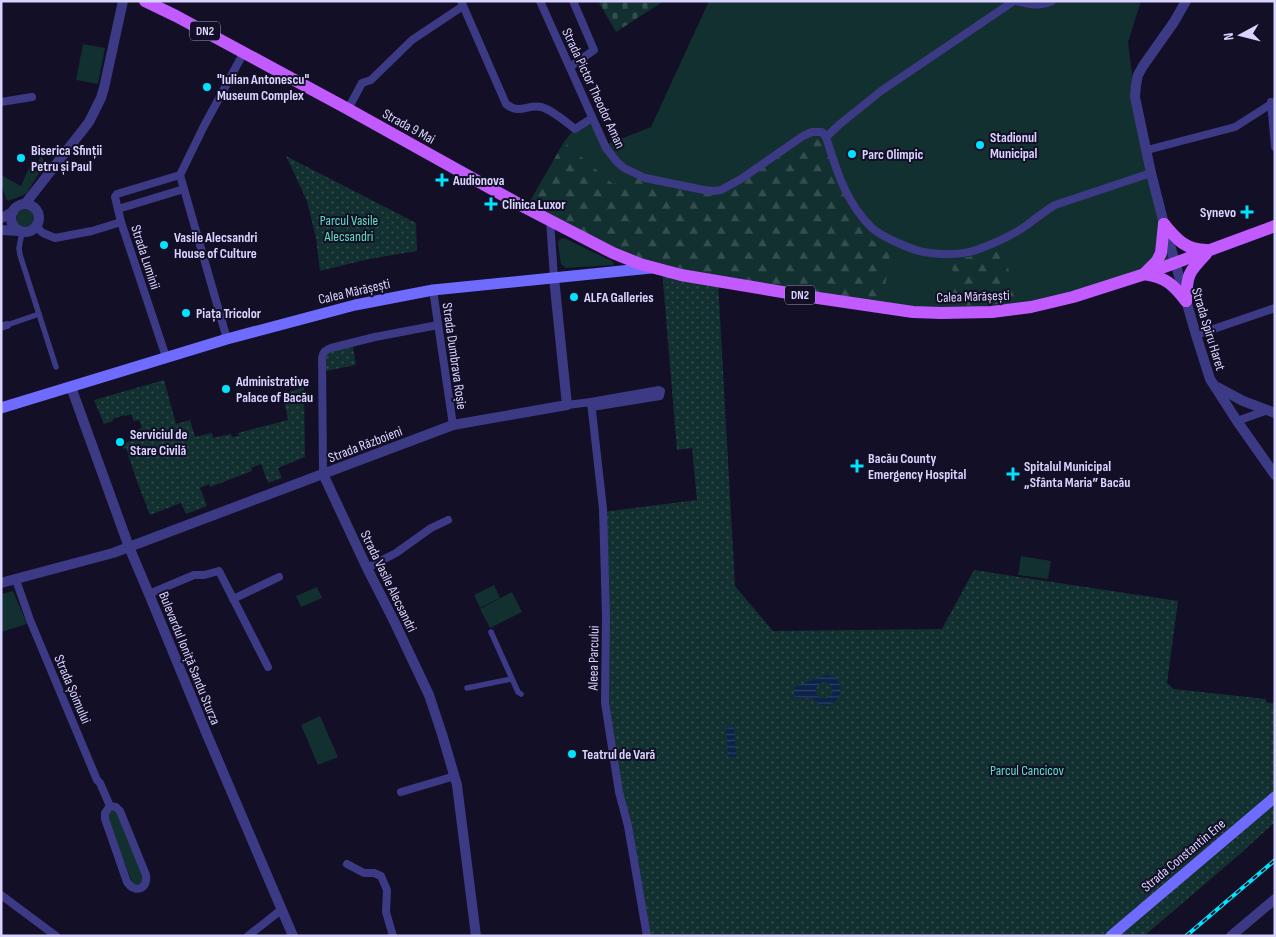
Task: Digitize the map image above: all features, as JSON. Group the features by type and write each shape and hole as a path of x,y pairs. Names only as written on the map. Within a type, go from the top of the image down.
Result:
{"main road":[{"name":"Strada 9 Mai","path":"145,1 244,52 526,208 613,253 657,269"},
{"path":"1164,224 1184,244 1193,249 1210,250"},
{"path":"1144,274 1161,253 1164,224"},
{"name":"Calea Mărășești","path":"1,408 166,357 336,309 433,290 657,269 836,301 913,312 992,312 1037,306 1073,298 1275,226"},
{"path":"1186,301 1189,275 1210,250"},
{"path":"1144,274 1170,283 1186,301"},
{"name":"Strada Constantin Ene","path":"1111,936 1275,797"}],"street":[{"path":"25,204 89,122 101,98 122,1"},
{"name":"Strada Pictor Theodor Aman","path":"540,1 606,148 624,168 645,178 704,190 721,190 803,136 812,132 822,132 826,136"},
{"path":"570,67 594,50 573,1"},
{"path":"1052,1 1036,5 1015,1 881,91 826,136 839,176 849,198 872,228 895,242 912,250 928,253 956,254 979,249 1010,235 1055,205 1151,173"},
{"name":"Strada Spiru Haret","path":"1186,1 1174,22 1143,66 1136,85 1135,97 1164,224 1210,379 1237,422 1275,475"},
{"path":"348,109 362,83 371,80 412,40 462,4 506,104 510,108 539,106 575,128 592,118"},
{"path":"227,339 180,175 244,52"},
{"path":"1,102 32,97"},
{"path":"1147,150 1235,127 1271,102 1275,147"},
{"path":"121,222 115,197 117,194 180,175"},
{"path":"118,209 184,189"},
{"path":"1,218 13,212 18,206 25,204 34,207 39,214 36,227 29,232 1,230"},
{"path":"13,212 13,225 21,231"},
{"path":"550,220 567,405 592,404 660,396 661,393 660,390 592,404"},
{"name":"Strada Luminii","path":"36,227 43,233 55,238 121,222 166,357"},
{"path":"21,231 20,255 39,314 55,355 56,367"},
{"name":"Strada Dumbrava Roșie","path":"433,290 453,425"},
{"path":"1196,335 1275,308"},
{"path":"4,326 39,314"},
{"name":"Strada Vasile Alecsandri","path":"438,325 375,337 325,350 322,354 323,474 429,695 455,776 473,935"},
{"path":"1213,385 1235,398 1272,410"},
{"name":"Bulevardul Ioniță Sandu Sturza","path":"71,387 149,594 293,936"},
{"name":"Aleea Parcului","path":"592,404 603,509 606,616 605,703 619,792 628,826 647,936"},
{"name":"Strada Războieni","path":"1,583 130,547 453,425 567,405"},
{"path":"1237,422 1272,410"},
{"path":"367,568 396,553 431,528 448,520"},
{"path":"149,594 194,575 204,575 219,571 268,667"},
{"path":"233,598 279,577"},
{"name":"Strada Șoimului","path":"16,580 30,620 97,780 110,806"},
{"path":"491,632 511,679 521,694"},
{"path":"466,688 511,679"},
{"path":"400,792 455,776"},
{"name":"Strada Șoimului","path":"110,806 120,810 146,875 145,885 139,888 134,888 129,884 105,819 105,813 110,806"},
{"path":"347,864 364,873 374,873 381,876 387,890 386,912 393,936"},
{"path":"1,895 56,936"},
{"path":"1231,936 1275,898"},
{"path":"248,936 281,910"}],"green space":[{"path":"598,1 664,1 616,32"},
{"name":"Parc Olimpic","path":"709,1 1141,1 1128,42 1135,97 1175,263 1031,307 882,308 552,163 564,142 575,128 592,118 605,145 651,127"},
{"path":"83,44 105,48 98,84 76,80"},
{"path":"812,134 823,134 847,196 863,229 873,241 890,253 882,308 662,270 526,208 564,142 613,184 631,175 716,193"},
{"path":"42,156 45,164 26,194 8,201 1,182 1,175 21,186 31,163 39,167 39,159"},
{"name":"Parcul Vasile Alecsandri","path":"286,156 416,223 417,251 369,259 320,271 316,238 307,201"},
{"path":"26,209 33,212 36,219 33,226 26,229 19,226 16,219 19,212"},
{"path":"562,238 612,261 614,264 566,268 561,264 558,243"},
{"path":"1001,245 1018,300 998,304 954,305 952,260 979,255"},
{"name":"Parcul Cancicov","path":"662,270 718,281 735,586 773,631 942,629 974,570 1178,601 1167,683 1174,689 1266,699 1266,702 1275,704 1275,822 1144,936 646,936 605,703 602,512 697,500 692,448 677,450"},
{"path":"353,347 356,365 326,371 326,352"},
{"path":"164,380 176,424 190,420 195,437 212,433 213,438 231,434 232,437 239,436 238,433 288,420 283,394 304,387 305,457 278,468 282,478 268,483 261,464 251,468 252,471 210,487 209,484 200,488 207,506 186,514 181,503 150,515 126,448 123,449 121,444 133,440 133,437 138,435 137,430 142,428 139,420 134,421 131,414 113,419 113,421 104,424 94,400"},
{"path":"1021,556 1051,561 1048,579 1018,575"},
{"path":"494,585 500,598 480,608 474,595"},
{"path":"317,587 322,598 301,607 296,596"},
{"path":"13,591 27,624 1,632 1,594"},
{"path":"512,592 522,612 490,628 480,609"},
{"path":"320,716 338,757 318,765 301,725"},
{"path":"114,810 144,880 140,886 132,882 107,818 109,812"}],"water":[{"path":"826,675 836,677 839,684 840,693 834,703 826,706 819,704 811,698 797,699 794,691 797,686","holes":["824,682 828,683 833,690 832,694 826,699 818,697 816,692 816,688"]},
{"path":"734,726 736,757 728,757 726,727"}],"railway":[{"path":"1186,936 1275,860"}],"place":[{"name":"\"Iulian Antonescu\" Museum Complex","path":"207,87"},
{"name":"Stadionul Municipal","path":"980,145"},
{"name":"Parc Olimpic","path":"852,154"},
{"name":"Biserica Sfinții Petru și Paul","path":"21,158"},
{"name":"Audionova","path":"442,180"},
{"name":"Clinica Luxor","path":"491,204"},
{"name":"Synevo","path":"1247,212"},
{"name":"Vasile Alecsandri House of Culture","path":"164,245"},
{"name":"ALFA Galleries","path":"574,297"},
{"name":"Piața Tricolor","path":"186,313"},
{"name":"Administrative Palace of Bacău","path":"226,389"},
{"name":"Serviciul de Stare Civilă","path":"120,442"},
{"name":"Bacău County Emergency Hospital","path":"857,466"},
{"name":"Spitalul Municipal „Sfânta Maria” Bacău","path":"1013,474"},
{"name":"Teatrul de Vară","path":"572,754"}]}
